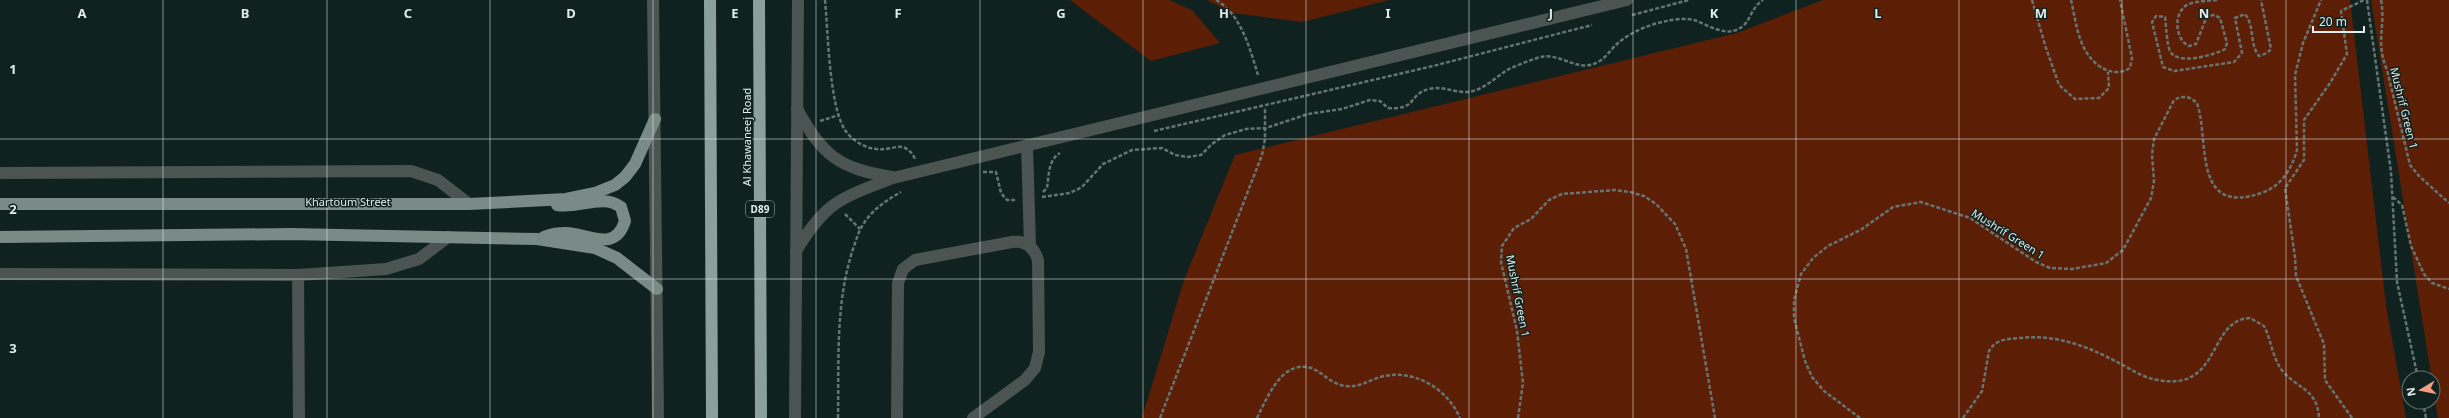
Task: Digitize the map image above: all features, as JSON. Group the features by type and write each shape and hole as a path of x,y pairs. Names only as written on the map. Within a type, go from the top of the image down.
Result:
{"highway":[{"path":"710,0 712,418"},
{"name":"Al Khawaneej Road","path":"759,0 761,418"}],"main road":[{"name":"Khartoum Street","path":"0,204 469,204 541,199 566,199 595,193 615,185 625,177 635,164 655,119"},
{"path":"537,239 566,233 596,238 613,238 619,235 625,221 621,207 608,200 563,206 541,199"},
{"path":"0,237 291,234 537,239 595,248 617,258 657,289"}],"street":[{"path":"653,0 658,418"},
{"path":"795,418 798,0"},
{"path":"796,251 815,222 833,204 845,197 893,178 1262,90 1627,0"},
{"path":"797,107 814,137 838,161 859,171 893,178"},
{"path":"973,418 1025,380 1038,360 1038,260 1030,246 1027,145"},
{"path":"0,173 411,170 438,180 469,204"},
{"path":"0,274 298,274 386,269 403,265 424,255 448,237"},
{"path":"897,418 898,283 903,269 915,260 1005,243 1018,241 1030,246"},
{"path":"298,274 299,418"}],"path":[{"path":"825,0 836,103 844,129 857,142 865,146 882,150 903,147 914,156 918,171"},
{"path":"1160,418 1262,155 1266,128 1265,106 1262,90 1245,37 1229,11 1216,0"},
{"path":"1629,16 1689,0"},
{"path":"978,173 996,172 1001,193 1008,200 1028,199 1070,193 1082,187 1103,164 1132,150 1162,148 1174,155 1188,157 1201,155 1212,144 1226,135 1246,129 1266,128 1308,114 1342,109 1370,100 1380,101 1388,108 1405,107 1411,104 1419,93 1429,89 1439,88 1461,93 1474,90 1488,85 1510,69 1543,56 1556,56 1566,62 1584,66 1598,62 1627,37 1645,28 1667,21 1686,19 1718,31 1730,30 1743,26 1756,4 1763,0"},
{"path":"2032,0 2045,45 2059,85 2075,99 2099,98 2109,88 2108,72"},
{"path":"2071,0 2077,28 2087,54 2108,72 2123,73 2130,68 2132,58 2120,0"},
{"path":"2217,0 2188,5 2181,12 2177,22 2180,38 2183,43 2189,46 2196,44 2207,16 2215,15 2220,18 2227,43 2225,49 2215,54 2181,59 2175,57 2169,51 2165,17 2156,16 2152,22 2163,67 2174,71 2234,62 2242,53 2235,18 2245,14 2249,19 2255,51 2259,56 2267,53 2271,49 2261,0"},
{"name":"Mushrif Green 1","path":"1860,418 1824,391 1812,377 1805,361 1794,318 1794,300 1802,274 1816,255 1828,246 1862,229 1893,207 1921,202 1970,218 2036,262 2050,268 2072,269 2106,263 2123,250 2151,198 2154,181 2152,155 2154,139 2174,100 2180,97 2192,98 2197,103 2206,170 2212,184 2230,195 2243,196 2264,192 2280,182 2295,159 2297,150 2295,75 2303,43 2321,0"},
{"path":"2352,418 2326,380 2324,344 2296,276 2295,257 2285,188 2304,160 2304,120 2330,83 2347,54 2341,11 2366,0 2392,197 2397,282 2416,370"},
{"name":"Mushrif Green 1","path":"2381,0 2383,8 2380,43 2382,57 2387,70 2410,165 2418,176 2449,203"},
{"path":"1149,132 1265,106 1599,23"},
{"path":"1028,199 1047,188 1050,163 1055,156 1063,152"},
{"path":"838,418 842,299 851,256 860,229 880,205 908,190"},
{"name":"Mushrif Green 1","path":"1518,418 1523,383 1517,331 1501,262 1502,246 1514,228 1531,219 1555,196 1562,194 1615,190 1644,196 1656,204 1675,224 1681,236 1689,263 1715,418"},
{"path":"2392,197 2402,205 2411,246 2424,274 2432,282 2449,289"},
{"path":"833,204 860,229"},
{"path":"1963,418 1982,392 1989,352 1992,346 2002,340 2039,336 2063,339 2104,355 2145,377 2169,382 2182,380 2198,372 2211,358 2228,327 2234,321 2250,318 2264,326 2277,361 2286,375 2314,398 2320,418"},
{"path":"1257,418 1282,377 1295,368 1302,367 1318,370 1332,381 1346,386 1361,384 1388,375 1406,375 1425,382 1443,393 1460,418"}],"shaded area":[{"path":"1070,0 1169,0 1192,10 1220,43 1151,61"},
{"path":"1207,0 1389,0 1302,22 1233,13"},
{"path":"1823,0 2350,0 2386,305 2401,390 2401,410 2405,410 2406,418 1142,418 1184,280 1235,155 1737,33"},
{"path":"2371,0 2449,0 2449,418 2438,418 2437,410 2441,410 2441,370 2430,370"}]}
